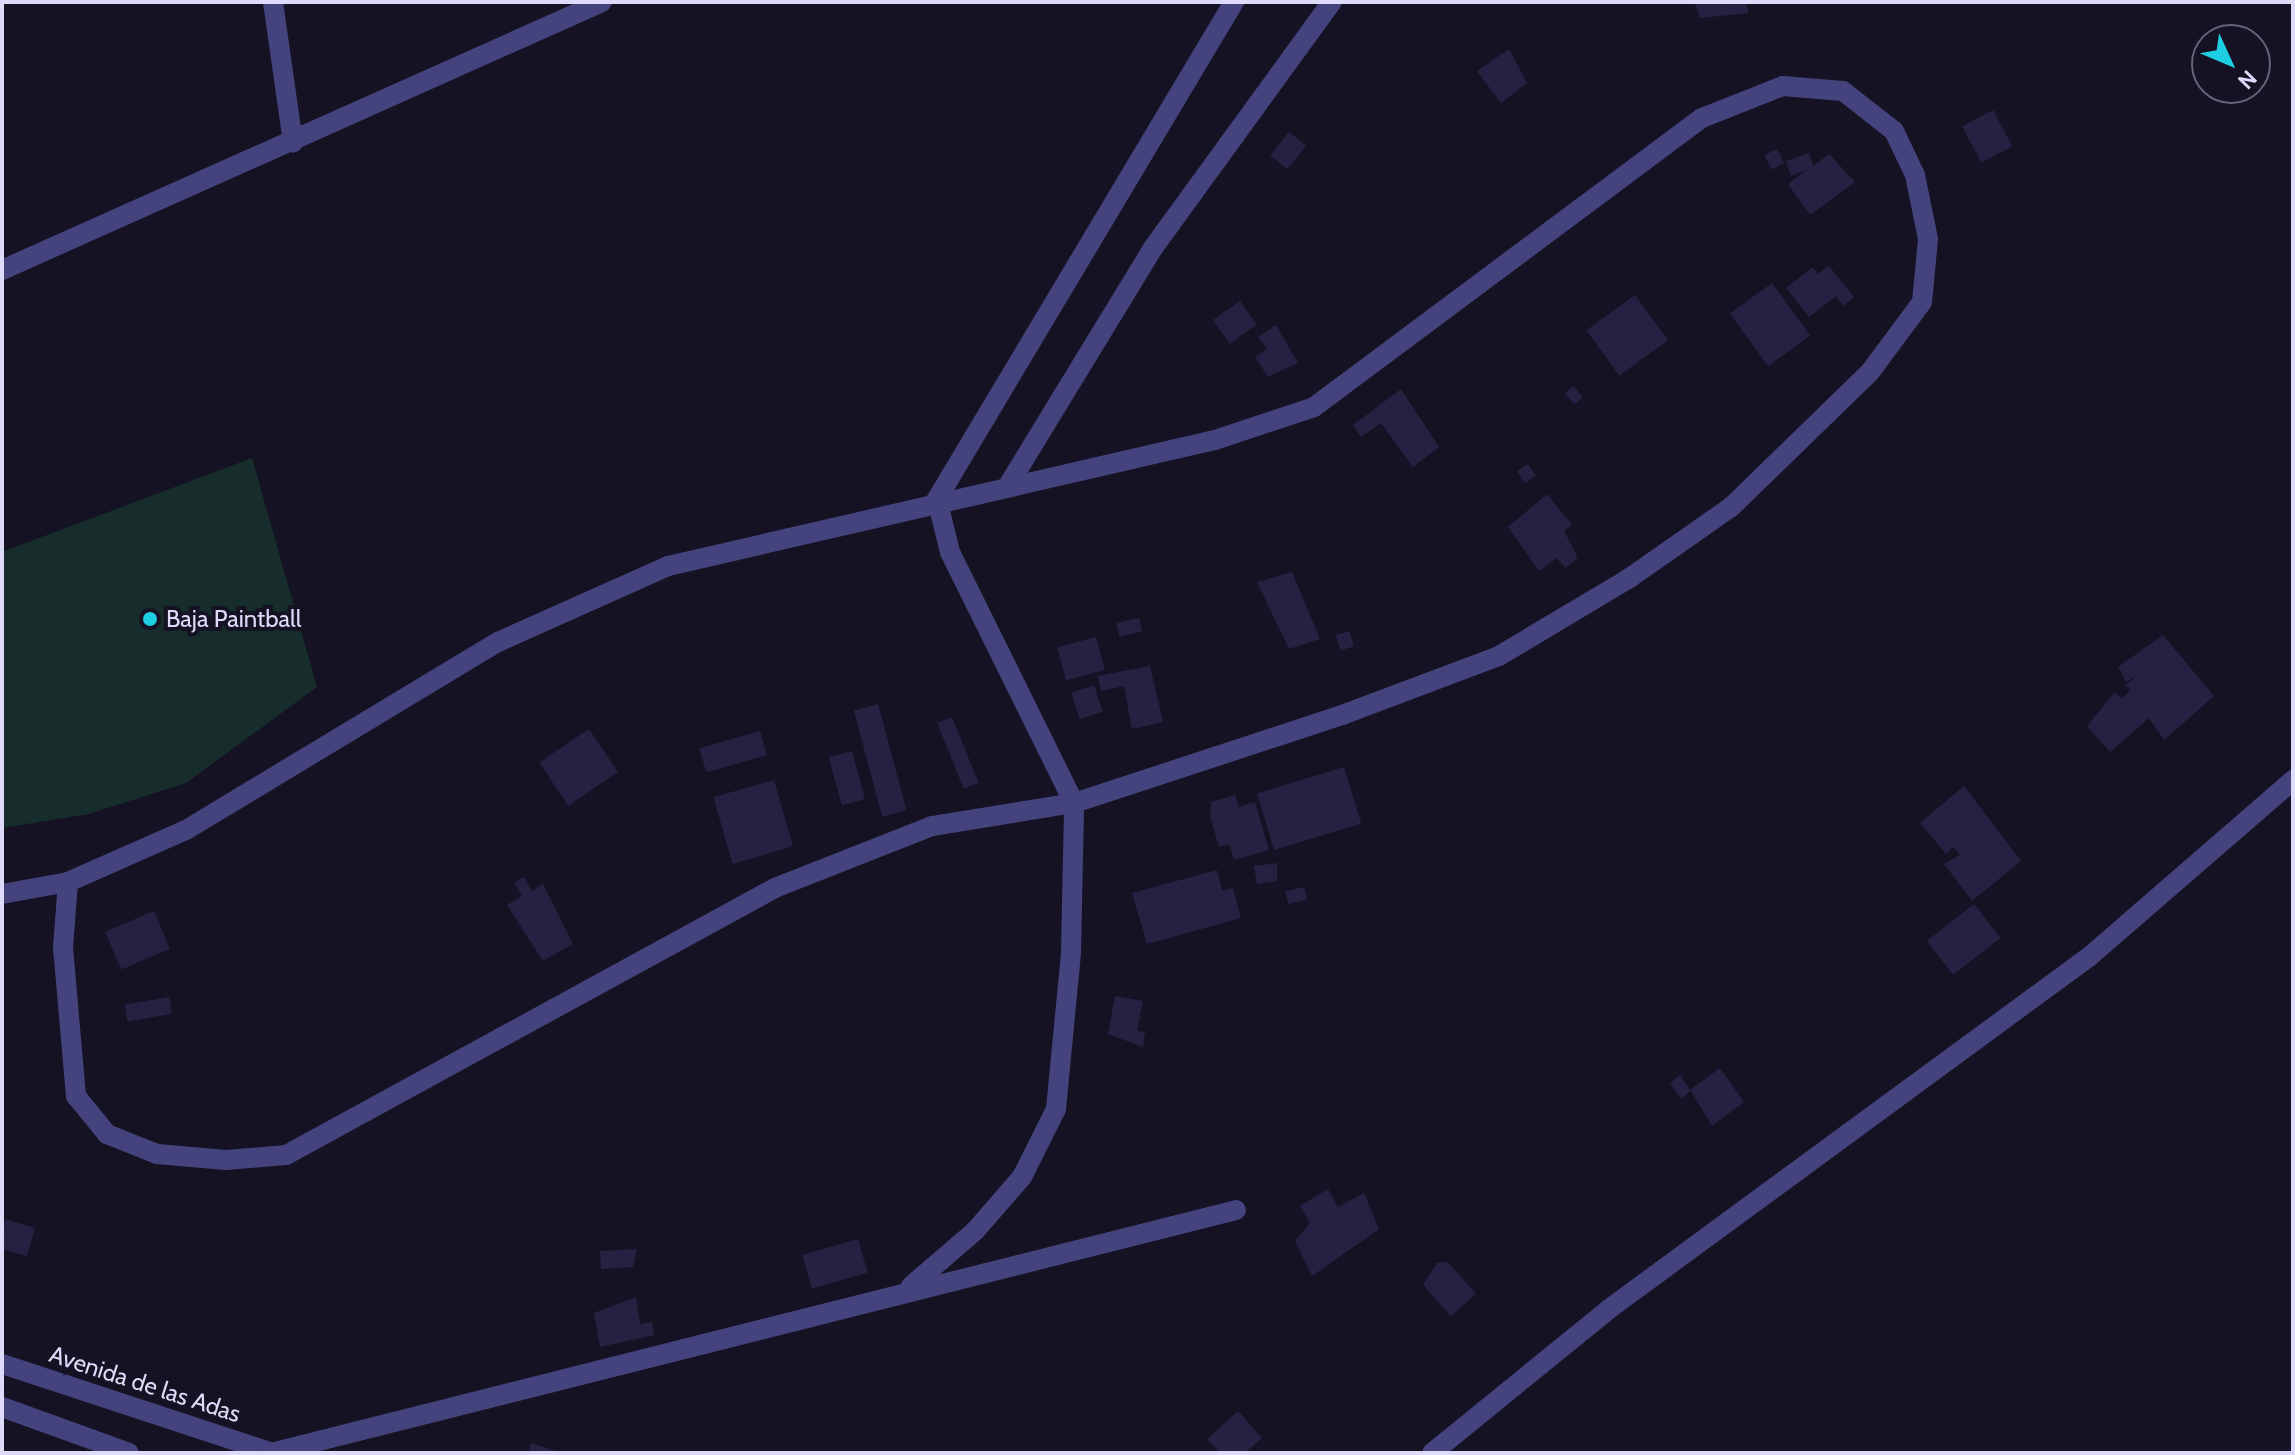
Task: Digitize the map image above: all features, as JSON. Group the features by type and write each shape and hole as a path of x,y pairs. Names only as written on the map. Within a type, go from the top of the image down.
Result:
{"street":[{"path":"273,2 293,143"},
{"path":"3,263 293,143 602,2"},
{"path":"911,1286 975,1231 1022,1177 1056,1109 1067,1033 1074,803 950,552 937,499 1234,2"},
{"path":"1009,484 1153,248 1332,2"},
{"path":"2,894 68,882 186,830 498,642 639,579 937,499 1215,440 1314,407 1702,118 1783,86 1843,91 1894,131 1915,175 1928,239 1922,302 1870,372 1731,507 1499,656 1074,803 932,826 775,888 338,1132 286,1155 226,1160 157,1154 107,1134 76,1096 63,948 68,882"},
{"path":"1432,1453 1609,1309 2090,956 2293,780"},
{"path":"272,1453 459,1401 814,1322 911,1286 1236,1210"},
{"name":"Avenida de las Adas","path":"2,1364 272,1453"},
{"path":"2,1407 129,1453"}],"green space":[{"name":"Baja Paintball","path":"252,458 317,687 186,783 89,814 2,828 2,552"}],"building":[{"path":"1694,2 1745,2 1749,13 1700,18"},
{"path":"1509,49 1527,83 1501,103 1477,71"},
{"path":"1993,110 2012,146 1981,163 1962,126"},
{"path":"1289,132 1306,146 1287,169 1270,155"},
{"path":"1777,149 1784,163 1772,170 1765,155"},
{"path":"1809,153 1813,166 1829,154 1855,182 1810,215 1788,184 1807,170 1791,176 1786,161"},
{"path":"1829,266 1854,297 1843,306 1836,296 1809,317 1786,288 1813,267 1818,274"},
{"path":"1772,283 1810,336 1768,366 1730,314"},
{"path":"1635,295 1668,340 1619,376 1586,330"},
{"path":"1240,301 1257,325 1230,344 1213,320"},
{"path":"1276,325 1298,363 1268,377 1255,357 1267,349 1258,337"},
{"path":"1573,386 1583,397 1575,405 1565,393"},
{"path":"1401,389 1439,447 1413,467 1381,423 1361,437 1353,425"},
{"path":"1528,464 1536,476 1525,483 1517,471"},
{"path":"1547,494 1572,525 1564,531 1578,558 1565,568 1557,558 1539,571 1508,527"},
{"path":"1292,572 1320,639 1289,649 1257,582"},
{"path":"1139,618 1142,632 1119,636 1117,623"},
{"path":"1349,631 1354,646 1341,651 1336,635"},
{"path":"2163,635 2214,696 2164,740 2149,718 2110,752 2087,726 2115,692 2121,699 2130,691 2126,685 2137,676 2126,682 2118,667"},
{"path":"1096,637 1105,670 1066,680 1057,647"},
{"path":"1150,666 1163,722 1132,729 1124,686 1101,691 1098,676"},
{"path":"1094,685 1103,712 1080,719 1071,692"},
{"path":"878,704 906,810 882,817 854,710"},
{"path":"952,717 979,783 964,789 937,723"},
{"path":"589,729 618,772 568,806 539,763"},
{"path":"760,731 767,755 706,772 699,748"},
{"path":"852,751 865,799 842,806 829,757"},
{"path":"1344,767 1361,823 1274,850 1257,794"},
{"path":"774,780 793,846 732,864 713,797"},
{"path":"1964,786 2021,861 1972,901 1944,864 1960,855 1953,847 1946,854 1920,823"},
{"path":"1235,795 1239,807 1255,802 1269,850 1234,860 1229,844 1219,847 1210,816 1211,802"},
{"path":"1277,863 1277,881 1257,884 1254,866"},
{"path":"1217,870 1222,891 1233,888 1241,918 1147,944 1132,893"},
{"path":"524,877 532,891 543,884 573,944 543,961 507,905 522,896 514,883"},
{"path":"1304,887 1307,900 1288,904 1285,891"},
{"path":"1974,904 2000,938 1953,975 1927,941"},
{"path":"154,911 170,949 121,969 105,932"},
{"path":"1115,996 1143,1001 1137,1031 1145,1032 1143,1047 1108,1034"},
{"path":"169,997 172,1014 128,1022 125,1005"},
{"path":"1720,1068 1744,1102 1712,1126 1691,1091 1681,1099 1670,1083 1680,1075 1690,1090"},
{"path":"1328,1189 1338,1207 1364,1193 1379,1229 1312,1276 1295,1241 1310,1223 1300,1206"},
{"path":"5,1219 35,1228 27,1256 2,1249"},
{"path":"858,1239 868,1273 812,1289 802,1255"},
{"path":"637,1249 633,1267 601,1269 600,1251"},
{"path":"1448,1262 1476,1294 1451,1316 1423,1285 1437,1263"},
{"path":"636,1297 640,1324 652,1322 654,1335 600,1347 594,1313"},
{"path":"1238,1411 1262,1438 1245,1453 1220,1453 1207,1439"},
{"path":"531,1443 560,1452 560,1453 528,1453"}],"place":[{"name":"Baja Paintball","path":"150,619"}]}
